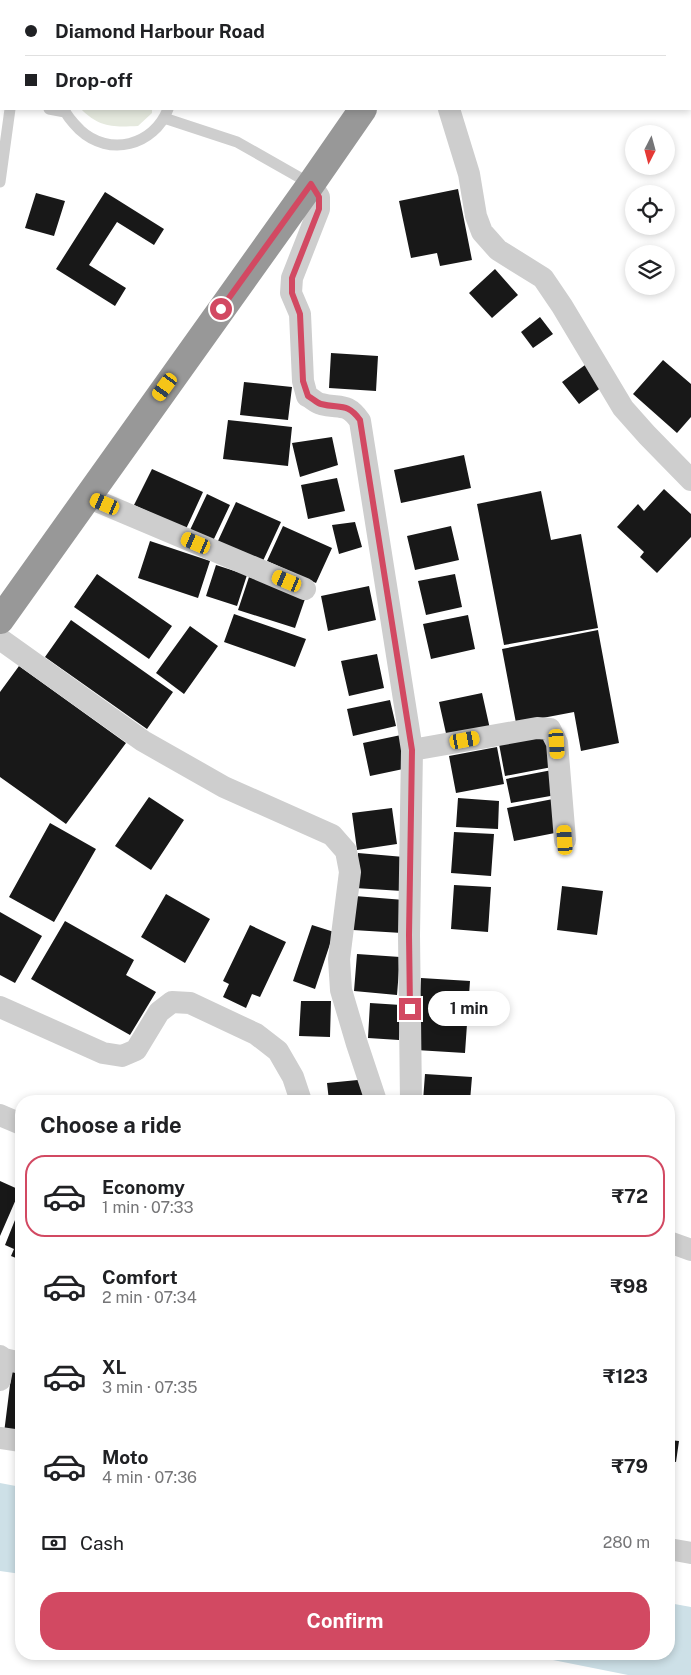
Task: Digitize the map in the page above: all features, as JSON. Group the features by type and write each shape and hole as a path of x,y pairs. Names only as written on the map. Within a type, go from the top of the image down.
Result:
{"highway":[{"path":"0,620 311,184 361,110"}],"street":[{"path":"449,110 468,174 476,216 482,232 498,250 543,278 623,408 691,480"},
{"path":"311,184 319,197 319,209 292,278 292,293 300,314 303,381 308,396 320,404 344,407 354,411 360,420 412,750 409,935 411,1095"},
{"path":"87,497 305,589"},
{"path":"0,639 143,742 224,787 332,835 346,850 350,872 339,959 342,990 374,1095"},
{"path":"412,750 537,728 550,729 557,744 565,840"},
{"path":"0,1007 103,1053 122,1056 136,1050 159,1012 172,1002 190,1002 256,1034 278,1051 293,1077 299,1095"},
{"path":"0,1114 15,1121"},
{"path":"675,1244 691,1250"},
{"path":"0,1438 15,1440"},
{"path":"675,1550 691,1553"}],"lane":[{"path":"0,182 10,110"},
{"path":"65,111 75,126 86,136 97,142 115,146 134,143 150,134 166,114 237,142 311,184"}],"shaded area":[{"path":"82,110 152,110 152,113 138,126 107,125 94,120"},
{"path":"0,1483 15,1486 15,1573 0,1571"},
{"path":"675,1604 691,1607 691,1675 628,1675 553,1660 675,1660"}],"building":[{"path":"458,189 472,260 440,266 437,253 411,258 399,201"},
{"path":"105,192 164,229 154,245 117,222 89,265 126,288 115,306 56,269"},
{"path":"36,193 65,201 54,236 25,228"},
{"path":"495,269 518,295 492,318 469,293"},
{"path":"540,317 553,334 533,348 521,332"},
{"path":"331,353 378,356 376,391 329,388"},
{"path":"663,360 691,384 691,417 677,433 633,394"},
{"path":"585,365 602,387 579,404 562,382"},
{"path":"244,382 292,387 288,420 240,415"},
{"path":"228,420 292,427 288,466 223,459"},
{"path":"332,437 338,465 300,477 292,443"},
{"path":"464,455 471,488 401,503 394,470"},
{"path":"152,469 203,492 186,529 134,505"},
{"path":"337,478 345,511 308,519 301,485"},
{"path":"664,489 691,514 691,537 657,573 640,557 644,552 617,527 638,504 644,511"},
{"path":"541,491 551,540 581,534 598,628 504,645 477,504"},
{"path":"207,494 230,505 213,541 190,530"},
{"path":"236,502 281,522 262,563 217,543"},
{"path":"355,522 362,547 339,554 332,525"},
{"path":"283,526 332,548 316,583 267,561"},
{"path":"451,526 459,560 415,570 407,536"},
{"path":"150,541 210,561 198,598 138,578"},
{"path":"216,565 247,575 237,606 206,596"},
{"path":"97,574 172,626 149,659 74,607"},
{"path":"455,574 462,607 426,615 418,581"},
{"path":"249,577 306,596 295,628 238,610"},
{"path":"369,586 376,620 328,631 321,596"},
{"path":"234,614 306,639 295,667 224,642"},
{"path":"468,615 475,649 431,659 423,624"},
{"path":"71,620 173,692 147,729 45,657"},
{"path":"190,626 218,646 184,694 156,673"},
{"path":"598,630 619,743 581,751 574,712 516,723 502,649"},
{"path":"377,654 384,688 349,696 341,661"},
{"path":"19,666 126,743 66,824 0,777 0,692"},
{"path":"482,693 490,729 447,738 439,702"},
{"path":"390,700 396,726 353,736 347,709"},
{"path":"401,735 408,768 370,776 363,743"},
{"path":"546,735 552,767 505,776 499,744"},
{"path":"497,747 504,784 456,793 449,756"},
{"path":"552,770 556,795 511,803 506,779"},
{"path":"149,797 184,820 151,870 115,846"},
{"path":"458,798 499,801 498,829 456,827"},
{"path":"553,799 560,832 514,841 507,808"},
{"path":"392,808 397,844 357,850 352,813"},
{"path":"50,823 96,849 54,922 9,897"},
{"path":"454,832 494,834 491,876 451,873"},
{"path":"358,853 404,857 402,891 355,888"},
{"path":"454,885 491,887 488,932 451,929"},
{"path":"562,886 603,891 597,935 557,930"},
{"path":"166,894 210,919 185,963 141,937"},
{"path":"355,896 404,900 402,933 353,930"},
{"path":"0,912 42,936 15,983 0,975"},
{"path":"65,921 134,960 126,975 156,992 130,1035 31,979"},
{"path":"250,925 286,942 260,997 252,994 246,1008 223,997 229,984 223,981"},
{"path":"312,925 334,932 315,989 293,981"},
{"path":"357,954 400,957 397,995 354,991"},
{"path":"421,978 470,981 465,1053 416,1050"},
{"path":"301,1001 331,1001 330,1037 299,1036"},
{"path":"370,1003 401,1005 399,1040 368,1038"},
{"path":"425,1074 472,1077 470,1095 423,1095"},
{"path":"368,1079 370,1095 328,1095 327,1083"},
{"path":"0,1181 15,1188 15,1202 0,1236"},
{"path":"15,1220 15,1258 11,1256 14,1249 5,1245"},
{"path":"12,1369 15,1369 15,1434 4,1433"},
{"path":"675,1441 679,1441 675,1462"}],"route":[{"path":"221,309 311,184 319,197 319,209 292,278 292,293 300,314 303,381 308,396 320,404 344,407 354,411 360,420 412,750 409,935 410,1009"}]}
